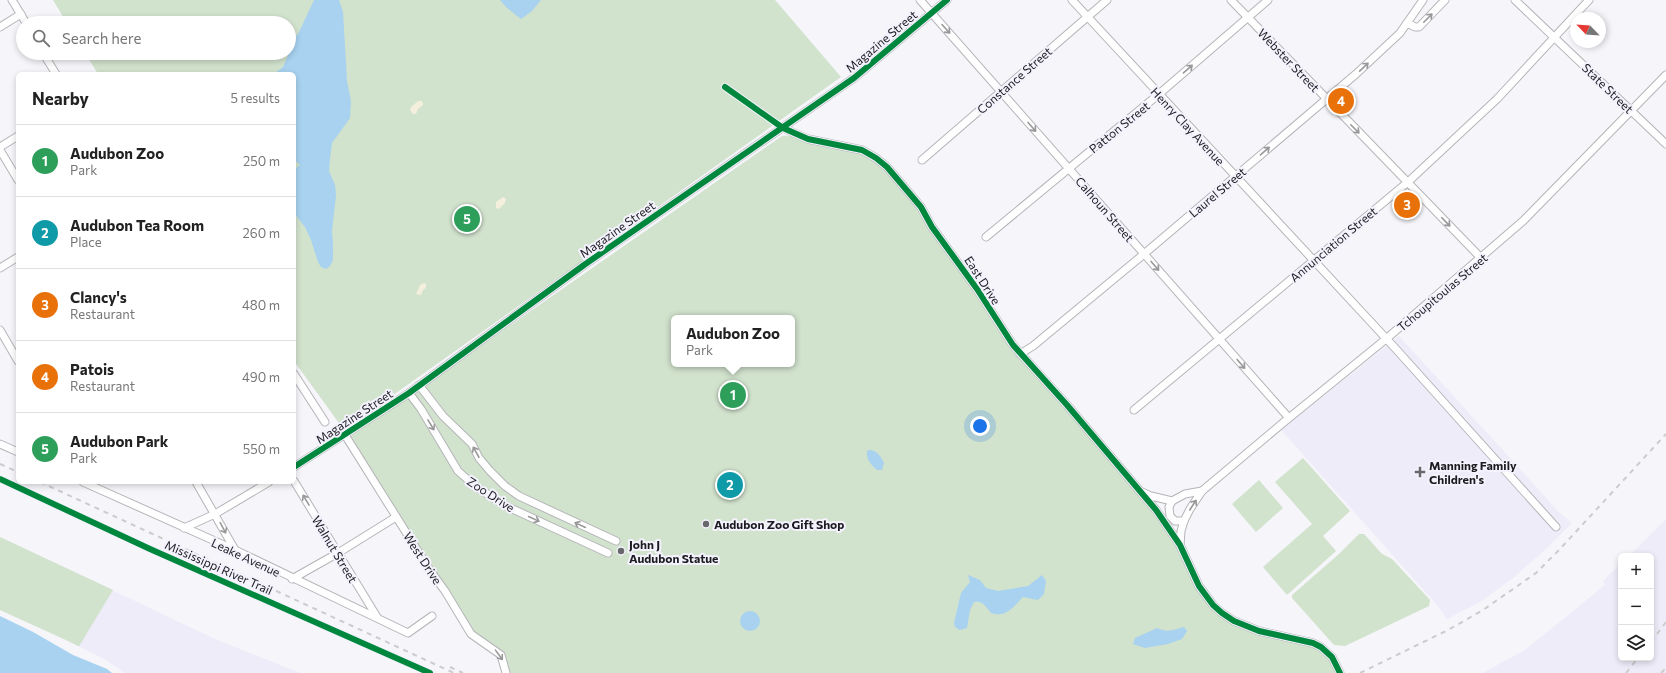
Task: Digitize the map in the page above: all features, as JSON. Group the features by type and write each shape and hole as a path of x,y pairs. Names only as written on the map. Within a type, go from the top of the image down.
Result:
{"street":[{"path":"12,0 21,14 18,16"},
{"name":"Calhoun Street","path":"920,0 1289,418"},
{"name":"Magazine Street","path":"296,466 409,393 584,265 784,128 854,78 947,0"},
{"name":"Henry Clay Avenue","path":"1072,0 1386,339 1556,526"},
{"name":"Constance Street","path":"922,160 1107,0"},
{"name":"Webster Street","path":"1231,0 1481,258"},
{"name":"Patton Street","path":"986,237 1159,94 1268,0"},
{"name":"Laurel Street","path":"1020,354 1033,346 1144,254 1356,74 1400,33 1422,0"},
{"path":"1407,23 1415,28 1419,27 1445,0"},
{"name":"State Street","path":"1515,0 1666,144"},
{"name":"Annunciation Street","path":"1134,410 1408,182 1497,99 1589,0"},
{"path":"0,27 16,17"},
{"path":"47,60 55,72"},
{"name":"Tchoupitoulas Street","path":"1180,544 1181,531 1184,521 1202,491 1386,339 1523,222 1666,75"},
{"name":"East Drive","path":"784,128 808,139 862,150 876,158 887,167 921,207 932,227 977,289 1020,354 1067,405 1156,510 1180,544 1191,571 1205,595 1222,614 1259,631 1313,643 1321,647 1332,657 1340,673"},
{"path":"0,146 16,137"},
{"path":"0,150 16,177"},
{"path":"0,268 16,258"},
{"path":"0,330 16,358"},
{"path":"296,377 324,422"},
{"name":"Zoo Drive","path":"419,386 443,416 472,444 479,458 505,486 519,496 616,541"},
{"name":"Zoo Drive","path":"409,393 421,409 458,471 475,486 504,505 608,553"},
{"name":"West Drive","path":"345,435 471,634 484,644 494,649 500,655 506,673"},
{"path":"0,444 16,451"},
{"name":"Leake Avenue","path":"90,484 235,550 292,579 377,617 408,633 432,616"},
{"path":"197,484 216,514 235,550"},
{"path":"184,528 216,514 266,484"},
{"name":"Walnut Street","path":"296,484 377,617"},
{"path":"1140,491 1151,496 1172,501 1169,507 1170,516 1176,521 1184,521"},
{"name":"Tchoupitoulas Street","path":"1172,501 1185,494 1202,491"},
{"path":"292,579 338,553 396,517"}],"shaded area":[{"name":"Manning Family Children's","path":"1399,336 1560,513 1572,523 1546,549 1513,578 1480,602 1447,619 1438,606 1281,430"},
{"path":"1666,519 1666,673 1482,673 1525,650 1605,585 1603,581 1618,566 1618,661 1654,661 1654,553 1632,553"},
{"path":"0,537 215,639 300,673 123,673 78,648"}],"green space":[{"path":"53,0 775,0 841,77 344,430 296,364 296,72 97,72 89,60 296,60 296,16 63,16"},
{"path":"797,135 862,150 902,184 1020,354 1164,522 1213,605 1234,621 1313,643 1332,657 1340,673 506,673 500,655 471,634 429,569 351,436 782,136"},
{"path":"1303,458 1350,511 1323,536 1336,551 1287,595 1263,567 1312,524 1275,482"},
{"path":"1259,480 1283,508 1256,532 1232,504"},
{"path":"1359,534 1364,534 1382,554 1392,559 1430,600 1429,606 1345,646 1334,645 1292,598 1292,595 1339,554"},
{"path":"0,537 113,590 78,648 0,612"}],"sand":[{"path":"418,101 422,101 423,105 418,109 416,114 413,114 410,110 411,107"},
{"path":"503,197 506,199 505,203 499,209 496,208 496,202"},
{"path":"424,283 426,284 426,288 423,290 421,295 416,294 420,285"}],"water":[{"path":"314,0 339,0 343,12 347,81 351,101 350,118 332,143 329,171 335,185 336,195 332,231 333,260 330,266 326,269 321,267 318,262 305,227 296,216 296,168 300,165 296,161 296,72 277,72 283,67 286,60 296,60 296,36"},
{"path":"500,0 541,0 532,11 521,19 507,8"},
{"path":"872,450 882,458 884,463 882,470 877,470 869,462 867,451"},
{"path":"968,575 980,580 986,588 998,591 1028,586 1042,575 1046,581 1044,594 1038,600 1023,597 1013,608 1006,613 1001,614 991,613 982,603 974,602 970,610 967,628 960,630 955,627 954,623 961,593 970,582"},
{"path":"750,611 757,614 760,621 757,628 750,631 743,628 740,621 743,614"},
{"path":"0,612 123,673 0,673"},
{"path":"1184,627 1187,631 1182,639 1168,644 1145,648 1133,644 1135,638 1157,628 1167,631"}],"pier":[{"path":"0,610 106,660 125,673 112,673 107,669 73,655 33,632 0,616"}],"railway":[{"path":"1360,673 1448,630 1483,610 1536,573 1666,434"},
{"path":"0,464 16,471"},
{"path":"44,484 454,673"},
{"path":"1654,638 1666,622"},
{"path":"1626,673 1636,661"},
{"path":"450,667 463,673"},
{"path":"1661,673 1666,668"}],"cycle path":[{"path":"296,466 409,393 584,265 854,78 947,0"},
{"path":"725,87 783,128 808,139 862,150 876,158 887,167 921,207 932,227 977,289 1013,345 1067,405 1156,510 1180,545 1199,586 1213,605 1234,621 1259,631 1313,643 1321,647 1332,657 1340,673"},
{"name":"Mississippi River Trail","path":"0,479 150,549 430,673"}],"place":[{"name":"Patois","path":"1341,101"},
{"name":"Clancy's","path":"1407,205"},
{"name":"Audubon Park","path":"467,219"},
{"name":"Audubon Zoo","path":"733,395"},
{"name":"Manning Family Children's","path":"1420,472"},
{"name":"Audubon Tea Room","path":"730,485"},
{"name":"Audubon Zoo Gift Shop","path":"706,524"},
{"name":"John J Audubon Statue","path":"621,551"}]}
